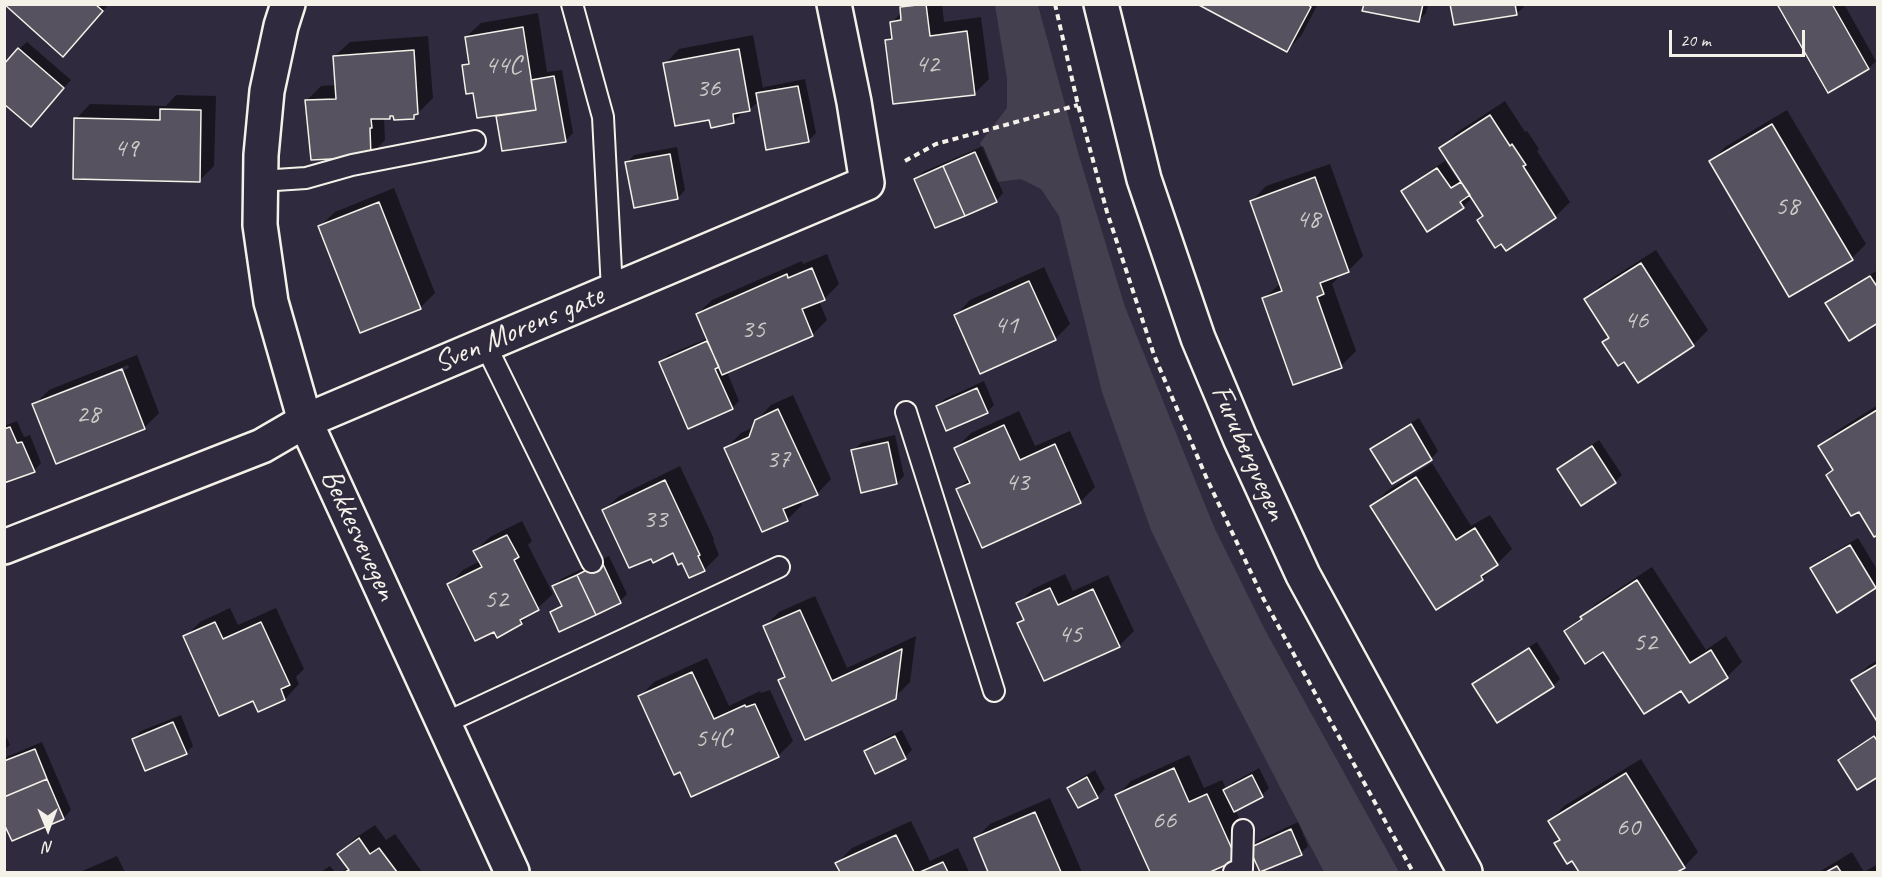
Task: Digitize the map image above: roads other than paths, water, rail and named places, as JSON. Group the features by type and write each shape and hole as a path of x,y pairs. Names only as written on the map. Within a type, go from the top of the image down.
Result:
{"street":[{"name":"Bekkesvevegen","path":"288,4 267,91 260,181 260,225 271,302 305,422 512,873"},
{"name":"Sven Morens gate","path":"4,547 262,446 305,422 867,183 854,102 834,4"},
{"name":"Furubergvegen","path":"1101,4 1144,179 1210,368 1303,575 1465,873"}],"lane":[{"path":"572,4 603,117 612,290"},
{"path":"260,181 306,178 352,165 475,141"},
{"path":"485,344 592,562"},
{"path":"906,412 994,692"},
{"path":"445,723 779,567"},
{"path":"1234,873 1242,868 1243,830"}]}
